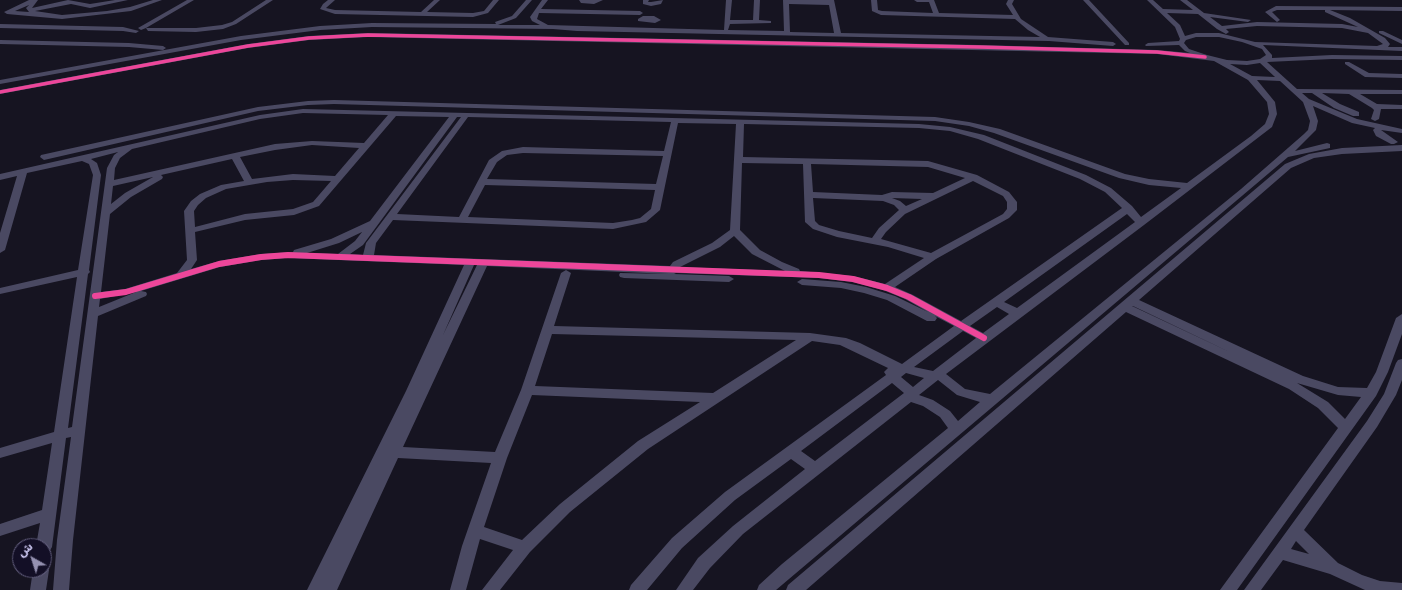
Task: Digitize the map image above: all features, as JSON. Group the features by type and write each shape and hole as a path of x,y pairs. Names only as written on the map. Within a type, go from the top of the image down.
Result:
{"street":[{"path":"30,10 30,5 34,0"},
{"path":"34,0 6,12 62,17 130,15 150,3"},
{"path":"30,10 71,1 85,6 124,0"},
{"path":"94,15 120,11 158,0"},
{"path":"148,29 196,30 223,27 234,23 270,0"},
{"path":"332,0 325,5 324,9 336,12 473,15 486,12 496,0"},
{"path":"338,0 330,6 330,9 477,12 483,10 491,0"},
{"path":"424,12 437,0"},
{"path":"472,34 484,26 505,20 520,13 529,0"},
{"path":"545,0 536,12 534,20 553,27"},
{"path":"582,0 583,2 597,1"},
{"path":"520,13 526,15 536,12 640,13 646,18 649,2 659,3 660,0"},
{"path":"726,32 729,0"},
{"path":"756,22 757,0"},
{"path":"874,0 874,10 879,13 1017,17"},
{"path":"917,0 931,0 937,15"},
{"path":"1011,0 1009,4 1017,17 1030,29 1049,39"},
{"path":"1086,0 1127,44"},
{"path":"684,590 704,564 738,530 910,395 1258,135 1269,125 1273,114 1271,102 1251,78 1188,50 1182,41 1178,26 1150,0"},
{"path":"1183,0 1219,28 1268,52 1269,55 1263,61"},
{"path":"590,12 597,1"},
{"path":"787,34 786,1 831,2 838,35"},
{"path":"129,45 130,39 194,2"},
{"path":"104,44 122,39 185,4 194,2"},
{"path":"112,3 120,11"},
{"path":"1277,20 1268,12 1270,9 1285,7 1402,9"},
{"path":"30,10 36,14"},
{"path":"1285,21 1277,13 1279,11 1324,10 1402,13"},
{"path":"1324,10 1348,19 1383,39 1387,44 1386,46 1374,48"},
{"path":"1162,11 1200,13 1243,20 1277,20 1331,24 1368,31"},
{"path":"1355,11 1359,19 1402,42"},
{"path":"604,30 613,13"},
{"path":"42,27 62,17"},
{"path":"102,28 165,19"},
{"path":"1219,28 1251,24 1331,24 1348,19"},
{"path":"1243,20 1251,24"},
{"path":"727,22 769,22"},
{"path":"0,26 102,28 136,31"},
{"path":"0,82 176,50 332,27 553,27 633,36"},
{"path":"419,27 472,34 957,48 979,47"},
{"path":"0,94 226,52 307,41 383,37 604,30 1049,39 1113,44"},
{"path":"188,53 279,41 339,36 472,34 633,36 1141,51 1237,63 1332,58 1402,58"},
{"path":"667,37 1136,44 1182,41 1196,35 1207,35 1247,41 1317,47 1402,49"},
{"path":"0,85 161,58 260,37"},
{"path":"1383,39 1395,39"},
{"path":"0,42 19,44"},
{"path":"0,45 19,44 139,48 150,47 176,50"},
{"path":"1136,44 1146,49 1141,51"},
{"path":"73,45 129,45 139,48"},
{"path":"1317,47 1321,52 1332,58"},
{"path":"132,58 138,54 139,48"},
{"path":"87,77 161,58"},
{"path":"1263,61 1306,101 1333,113 1377,123 1402,131"},
{"path":"1320,62 1402,65"},
{"path":"1347,63 1368,74 1402,76"},
{"path":"1251,78 1281,79"},
{"path":"1295,91 1402,92"},
{"path":"1312,91 1337,106 1377,123 1402,124"},
{"path":"1350,91 1378,110 1377,130 1379,134 1399,144"},
{"path":"794,590 1129,304 1258,184 1312,130 1314,121 1306,101"},
{"path":"187,123 44,157 45,152 51,150 187,123 258,109 308,103 334,102 544,105 777,111 952,121 997,131 1109,172 1135,179 1190,186"},
{"path":"544,105 607,110 644,111 777,111"},
{"path":"1374,106 1402,107"},
{"path":"601,118 609,114 607,110"},
{"path":"0,177 280,113 325,111 467,114 601,118 675,123"},
{"path":"642,120 639,116 644,111"},
{"path":"189,231 245,217 294,212 319,201 394,113"},
{"path":"340,257 356,246 375,226 442,130 455,114"},
{"path":"288,255 334,241 375,226 390,217 467,114"},
{"path":"517,116 530,121 675,123 740,121 919,126 950,129 994,141 1096,184 1115,195 1129,208 1140,223"},
{"path":"740,121 735,231 756,252 802,278 878,294 903,303 958,328"},
{"path":"390,217 624,225 643,220 650,215 657,205 659,187 675,123"},
{"path":"442,130 455,130"},
{"path":"109,184 263,149 300,144 367,146"},
{"path":"1285,156 1299,151 1332,145 1399,144"},
{"path":"765,590 788,569 993,399 1258,184 1288,166 1312,156 1399,144"},
{"path":"61,590 78,430 111,168 117,157 135,146"},
{"path":"462,220 481,182 496,157 517,150 667,154"},
{"path":"234,155 249,182"},
{"path":"1053,165 1067,157"},
{"path":"45,538 84,277 97,171 93,163 84,158"},
{"path":"739,160 928,164 945,167 974,178 1006,194 1012,202 1012,210 1006,216 932,257 887,288"},
{"path":"806,162 810,222 816,227 837,234 875,240 932,257"},
{"path":"97,171 111,168"},
{"path":"104,214 137,189 176,169"},
{"path":"0,250 24,171"},
{"path":"182,274 192,260 189,231 189,211 198,200 217,190 249,182 285,177 339,179"},
{"path":"875,240 891,221 904,211 974,178"},
{"path":"481,182 659,187"},
{"path":"808,195 884,198 897,203 904,211"},
{"path":"884,198 892,195 934,196"},
{"path":"638,590 659,563 695,525 730,496 958,328 1129,208"},
{"path":"0,214 12,211"},
{"path":"369,258 368,248 375,226"},
{"path":"672,273 681,262 716,245 735,231"},
{"path":"94,296 126,292 211,266 247,259 288,255 369,258 566,273 672,273"},
{"path":"192,260 211,266"},
{"path":"92,314 179,281 216,271 251,265 288,262 475,266 802,278 841,277 887,288 909,298 981,341"},
{"path":"329,590 393,452 475,266"},
{"path":"315,590 475,266"},
{"path":"458,590 464,562 500,458 527,390 566,273"},
{"path":"0,291 84,277 96,280"},
{"path":"996,302 1019,314"},
{"path":"1129,304 1296,383 1338,391 1371,393"},
{"path":"1228,590 1371,393 1382,372 1402,318"},
{"path":"547,330 810,337 842,341 856,346 898,373 910,395 928,403 945,414 950,419 956,430"},
{"path":"490,590 524,547 565,508 643,445 810,337"},
{"path":"1252,590 1372,424 1390,395 1402,365"},
{"path":"898,373 937,375 961,392 976,397 993,399"},
{"path":"1296,383 1346,428"},
{"path":"527,390 716,398"},
{"path":"0,453 78,430"},
{"path":"791,451 815,469"},
{"path":"393,452 500,458"},
{"path":"0,530 49,514"},
{"path":"475,531 524,547"},
{"path":"1295,531 1334,568"},
{"path":"1280,552 1334,568 1357,580 1375,586 1402,590"},
{"path":"38,590 40,578"}],"cycle path":[{"path":"0,92 248,46 309,38 368,35 979,47 1157,52 1205,57"},
{"path":"95,296 126,292 219,264 261,257 288,255 819,275 853,279 887,288 909,297 984,338"}]}
